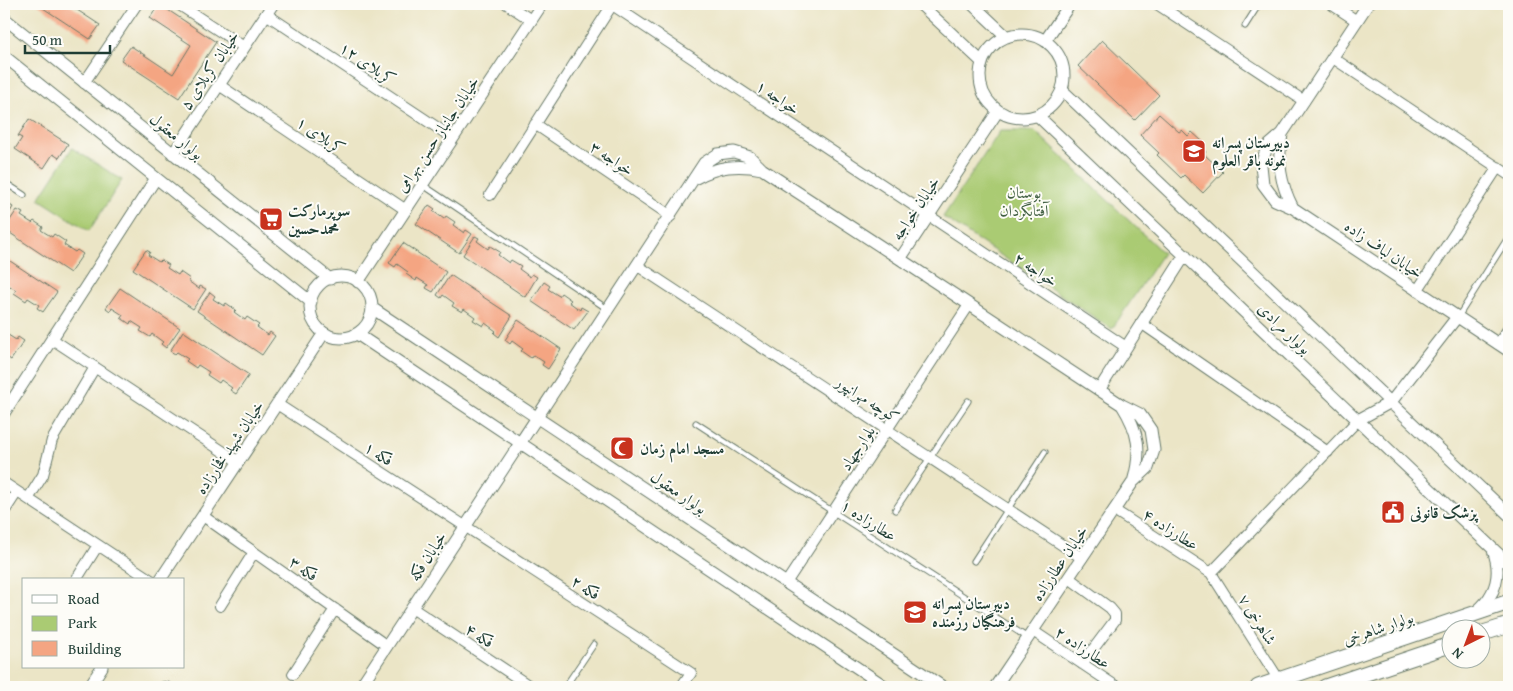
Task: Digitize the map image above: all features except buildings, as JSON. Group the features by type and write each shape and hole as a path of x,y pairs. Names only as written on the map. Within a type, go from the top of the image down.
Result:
{"main road":[{"name":"بولوار شاهرخی","path":"1258,687 1509,602"},
{"path":"1490,631 1509,625"},
{"path":"1325,687 1440,647"}],"street":[{"path":"84,82 137,4"},
{"path":"178,4 244,47"},
{"path":"507,4 532,20"},
{"name":"خیابان جانباز حسن بهرامی","path":"358,282 542,4"},
{"path":"490,196 612,4"},
{"name":"خواجه ۱","path":"612,4 929,216"},
{"path":"920,4 982,62"},
{"path":"972,4 1007,37"},
{"path":"1045,41 1070,4"},
{"path":"1157,4 1304,101"},
{"path":"1331,4 1357,21"},
{"name":"خیابان لباف زاده","path":"1368,4 1282,134 1268,147 1261,165 1263,184 1275,200 1293,208 1509,351"},
{"name":"خیابان کربلای ۵","path":"173,154 269,9"},
{"name":"کربلای ۱۲","path":"269,9 453,138"},
{"name":"بولوار معقول","path":"4,18 330,279"},
{"path":"1027,34 1045,41 1054,48 1060,57 1064,68 1062,90 1053,105 1038,116 1018,119 1008,116 998,112 984,95 980,84 982,62 992,47 1007,37 1027,34"},
{"path":"4,56 311,302"},
{"path":"1332,58 1509,175"},
{"name":"کربلای ۱","path":"219,84 406,210"},
{"name":"بولوار مرادی","path":"1062,90 1509,515"},
{"name":"خیابان خواجه","path":"538,418 704,163 718,154 734,152 750,158 762,169 900,259 998,112"},
{"name":"بولوار مرادی","path":"1038,116 1509,564"},
{"name":"خواجه ۳","path":"535,124 671,216"},
{"name":"خیابان لباف زاده","path":"1282,134 1279,164 1286,194 1293,208"},
{"path":"1417,291 1498,167"},
{"path":"4,413 156,178"},
{"name":"خواجه ۲","path":"929,216 1126,347"},
{"path":"1099,390 1185,255"},
{"name":"خیابان عطارزاده","path":"900,259 1122,405 1140,414 1152,430 1154,450 1148,468 1133,482 995,687"},
{"name":"کوچه مهرانپور","path":"638,266 1082,558"},
{"path":"339,276 358,282 368,293 372,308 368,324 357,334 346,338 335,338 324,333 313,319 310,311 311,302 317,288 330,279 339,276"},
{"name":"بلوارجهاد","path":"786,583 969,305"},
{"name":"بولوار معقول","path":"372,308 943,687"},
{"path":"1211,573 1358,420 1391,402 1458,317"},
{"path":"1141,323 1328,452"},
{"path":"1498,344 1509,328"},
{"name":"خیابان شهید فخارزاده","path":"161,578 324,333"},
{"path":"357,334 886,687"},
{"path":"52,339 238,462"},
{"path":"28,499 43,475 52,440 95,367"},
{"name":"فکه ۱","path":"277,404 466,527"},
{"name":"خیابان فکه","path":"360,687 538,418"},
{"path":"4,483 148,578"},
{"path":"4,512 17,492"},
{"name":"عطارزاده ۴","path":"1114,510 1211,573"},
{"name":"فکه ۳","path":"203,516 388,646"},
{"name":"فکه ۲","path":"466,527 691,673 681,687"},
{"path":"77,578 98,545"},
{"path":"1468,616 1485,605 1495,588 1498,568 1493,548"},
{"path":"220,606 254,552"},
{"name":"شاهرخی ۷","path":"1211,573 1279,680"},
{"path":"1069,578 1110,608 1115,614 1115,620 1082,664"},
{"name":"فکه ۴","path":"412,608 531,687"},
{"path":"294,674 335,609"},
{"name":"عطارزاده ۲","path":"1030,635 1082,664 1117,687"},
{"path":"89,687 101,668"}],"lane":[{"path":"1245,26 1259,4"},
{"path":"4,182 24,195"},
{"path":"422,185 609,310"},
{"path":"1458,317 1509,236"},
{"path":"895,510 968,401"},
{"name":"عطارزاده ۱","path":"696,423 833,512 1030,635"},
{"path":"974,561 1045,452"},
{"path":"565,687 594,644"}],"green space":[{"name":"بوستان آفتابگردان","path":"1000,131 1035,131 1163,253 1112,329 943,217"},
{"path":"72,148 122,180 89,231 39,199"}],"place":[{"name":"دبیرستان پسرانه نمونه باقر العلوم","path":"1194,151"},
{"name":"سوپرمارکت محمدحسین","path":"271,219"},
{"name":"مسجد امام زمان","path":"622,448"},
{"name":"پزشک قانونی","path":"1393,512"},
{"name":"دبیرستان پسرانه فرهنگیان رزمنده","path":"915,612"}]}
